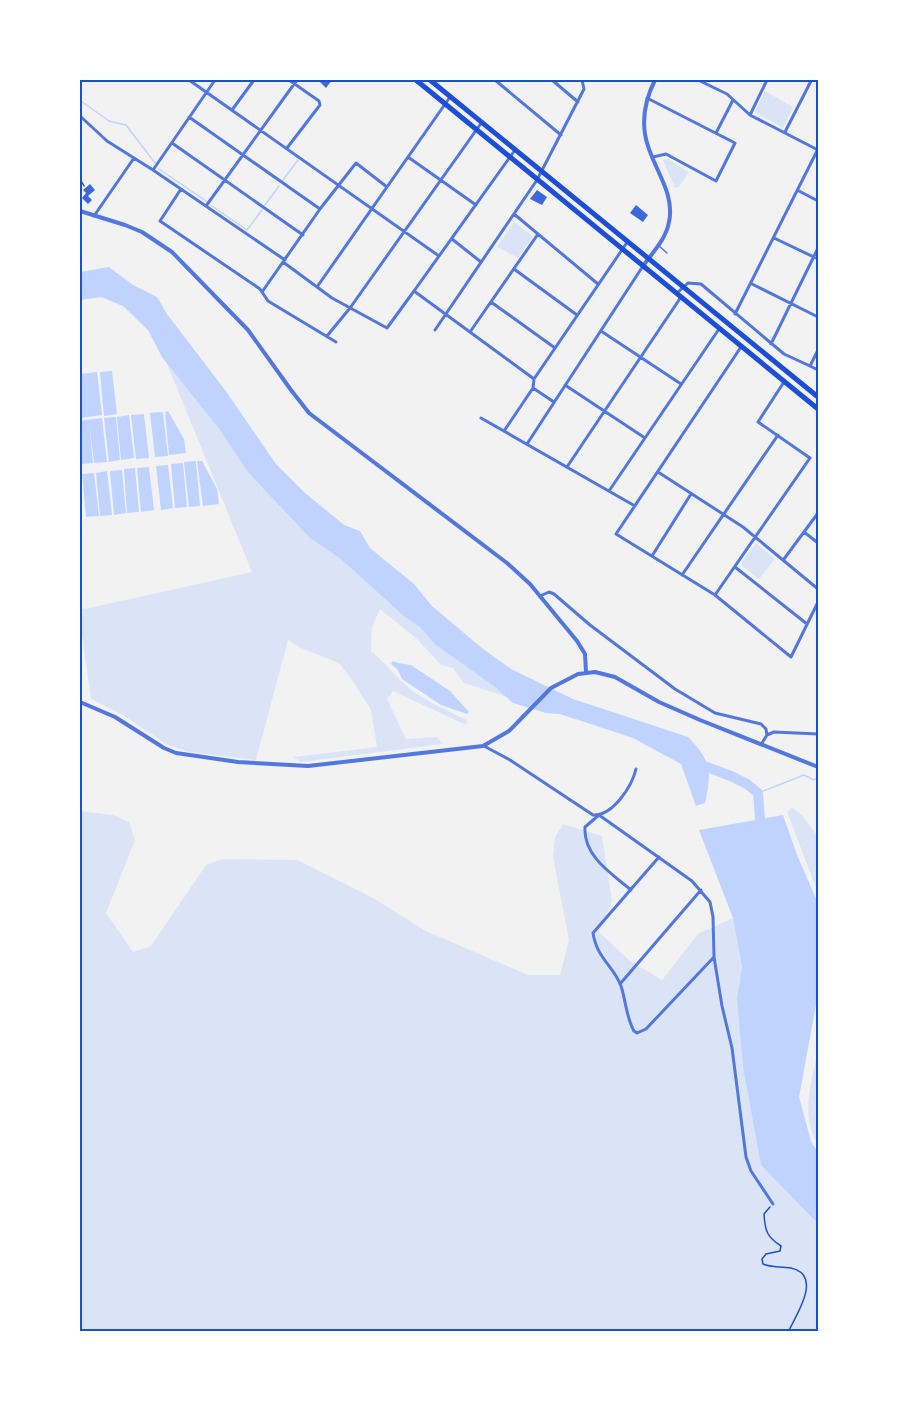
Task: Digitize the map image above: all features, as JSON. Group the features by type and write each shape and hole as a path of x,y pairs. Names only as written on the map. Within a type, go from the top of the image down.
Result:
{"highway":[{"path":"416,80 819,409"},
{"path":"430,80 819,397"}],"street":[{"path":"189,80 439,256"},
{"path":"153,170 215,80"},
{"path":"232,110 254,80"},
{"path":"287,148 320,105 319,101 296,81 290,80"},
{"path":"495,80 561,135"},
{"path":"552,80 578,102"},
{"path":"435,330 542,172 584,89 582,80"},
{"path":"527,444 665,234 670,213 667,192 644,132 647,98 655,80"},
{"path":"698,80 727,94 750,115 818,150 735,314"},
{"path":"750,115 767,80"},
{"path":"206,206 296,81"},
{"path":"785,132 811,81"},
{"path":"318,287 450,97"},
{"path":"647,98 735,143 716,181 666,154 653,158"},
{"path":"716,133 734,100"},
{"path":"80,116 107,141 206,206 318,287 387,328 515,150"},
{"path":"189,117 320,209"},
{"path":"327,336 350,308 482,122"},
{"path":"172,143 303,235"},
{"path":"408,157 476,205"},
{"path":"94,216 134,158"},
{"path":"262,292 320,209 356,163 387,187"},
{"path":"181,189 160,221 260,289 268,301 336,342"},
{"path":"798,191 819,201"},
{"path":"80,211 142,232 172,252 248,330 309,413 507,563 540,596 585,654 586,672"},
{"path":"514,214 598,285"},
{"path":"470,332 538,234"},
{"path":"774,238 816,258"},
{"path":"451,239 481,262"},
{"path":"504,431 533,388 534,379 628,241"},
{"path":"771,344 819,248"},
{"path":"514,269 577,315"},
{"path":"567,467 640,357 683,286 688,283 701,284 784,354 819,370"},
{"path":"752,284 819,317"},
{"path":"414,291 534,379"},
{"path":"491,302 555,348"},
{"path":"609,491 720,328"},
{"path":"601,331 681,384"},
{"path":"742,346 616,534 715,596 791,657 819,602"},
{"path":"810,366 819,350"},
{"path":"715,596 810,458 758,422 785,381"},
{"path":"566,385 645,438"},
{"path":"533,388 554,402"},
{"path":"481,418 635,506"},
{"path":"682,575 778,435"},
{"path":"658,472 756,537 819,590"},
{"path":"652,556 691,494"},
{"path":"784,560 819,513"},
{"path":"804,532 819,543"},
{"path":"735,567 807,624"},
{"path":"540,596 549,592 554,594 590,625 675,689 715,713 761,724 766,729 767,735"},
{"path":"80,702 115,717 176,753 238,762 308,766 483,746 509,731 551,688 586,672 615,677 659,702 715,727 762,743 819,767"},
{"path":"762,743 767,735 774,732 819,734"},
{"path":"483,746 510,760 593,815 604,814 621,798 634,777 636,769"},
{"path":"598,815 692,881 710,902 714,957 732,1048 746,1157 773,1204"},
{"path":"598,815 585,827 586,840 598,861 631,890"},
{"path":"659,857 593,933 594,944 599,955 620,984 630,1024 634,1031 641,1032 714,957"},
{"path":"620,984 700,890"}],"lane":[{"path":"658,245 667,253"}],"path":[{"path":"80,179 84,186"},
{"path":"773,1204 764,1214 765,1227 770,1238 781,1246 780,1251 766,1254 762,1259 763,1264 793,1269 804,1276 807,1281 804,1299 788,1332"}],"shaded area":[{"path":"765,91 793,107 783,128 755,111"},
{"path":"668,159 689,172 679,187 675,188 663,160"},
{"path":"514,222 533,236 518,258 497,247"},
{"path":"165,359 304,525 525,703 464,683 453,668 441,665 418,640 380,609 372,627 371,651 416,693 467,720 466,725 393,691 387,699 406,739 437,737 443,744 301,762 293,757 377,747 371,710 339,663 301,648 288,640 256,760 189,752 166,744 121,714 91,699 80,610 252,572"},
{"path":"756,543 775,559 759,579 742,566 742,562"},
{"path":"792,807 803,816 818,837 818,893 787,812"},
{"path":"80,811 113,815 129,822 135,840 106,913 133,952 151,946 206,865 222,859 297,860 373,898 426,931 528,975 560,975 569,940 553,857 555,837 563,824 602,836 612,901 599,932 629,960 662,980 698,934 733,918 742,967 737,998 761,1165 818,1224 818,1331 80,1332"},
{"path":"818,1052 818,1145 809,1123 808,1111 810,1087"}],"water":[{"path":"109,267 133,285 157,297 276,464 304,492 344,525 360,531 370,548 414,584 432,606 483,649 511,669 573,699 688,737 696,745 708,767 709,783 705,803 696,806 681,764 633,738 560,714 546,713 513,703 495,687 435,644 420,627 404,616 341,559 310,538 248,472 220,430 162,357 148,330 123,306 101,297 80,300 80,272"},
{"path":"112,371 117,414 104,416 100,372"},
{"path":"97,372 102,415 80,418 80,374"},
{"path":"168,411 184,439 186,453 169,455 165,412"},
{"path":"163,412 168,456 155,457 150,413"},
{"path":"144,414 149,458 136,459 131,415"},
{"path":"129,415 134,458 121,460 117,417"},
{"path":"116,417 120,460 109,462 104,418"},
{"path":"102,418 107,462 94,463 89,422 93,463 82,464 80,421"},
{"path":"196,461 200,506 189,507 184,462"},
{"path":"197,461 202,461 217,489 219,504 203,506"},
{"path":"183,463 187,507 175,508 171,464"},
{"path":"168,465 173,508 161,510 156,466"},
{"path":"149,467 154,510 141,512 137,468"},
{"path":"135,468 139,512 127,513 124,469"},
{"path":"122,470 126,513 114,515 110,471"},
{"path":"107,471 112,515 100,516 96,473"},
{"path":"94,473 99,516 86,517 82,474"},
{"path":"393,661 411,665 450,691 469,712 467,714 441,705 402,679 398,670 391,664"},
{"path":"783,815 818,903 818,994 799,1097 811,1141 818,1153 818,1224 761,1165 743,1066 737,998 742,967 733,918 699,830"}],"building":[{"path":"318,80 332,80 326,88"},
{"path":"90,184 95,190 88,196 92,200 88,204 82,198 86,193 83,190"},
{"path":"537,190 547,197 542,205 530,199"},
{"path":"636,205 648,215 643,222 630,213"}],"waterway":[{"path":"81,101 109,121 126,125 155,163"},
{"path":"283,180 298,160"},
{"path":"159,169 206,201"},
{"path":"265,205 279,186"},
{"path":"212,206 247,230 262,210"},
{"path":"696,763 731,776 758,793 761,833"},
{"path":"758,793 804,775 814,780 818,777"},
{"path":"812,1332 818,1328"}]}
